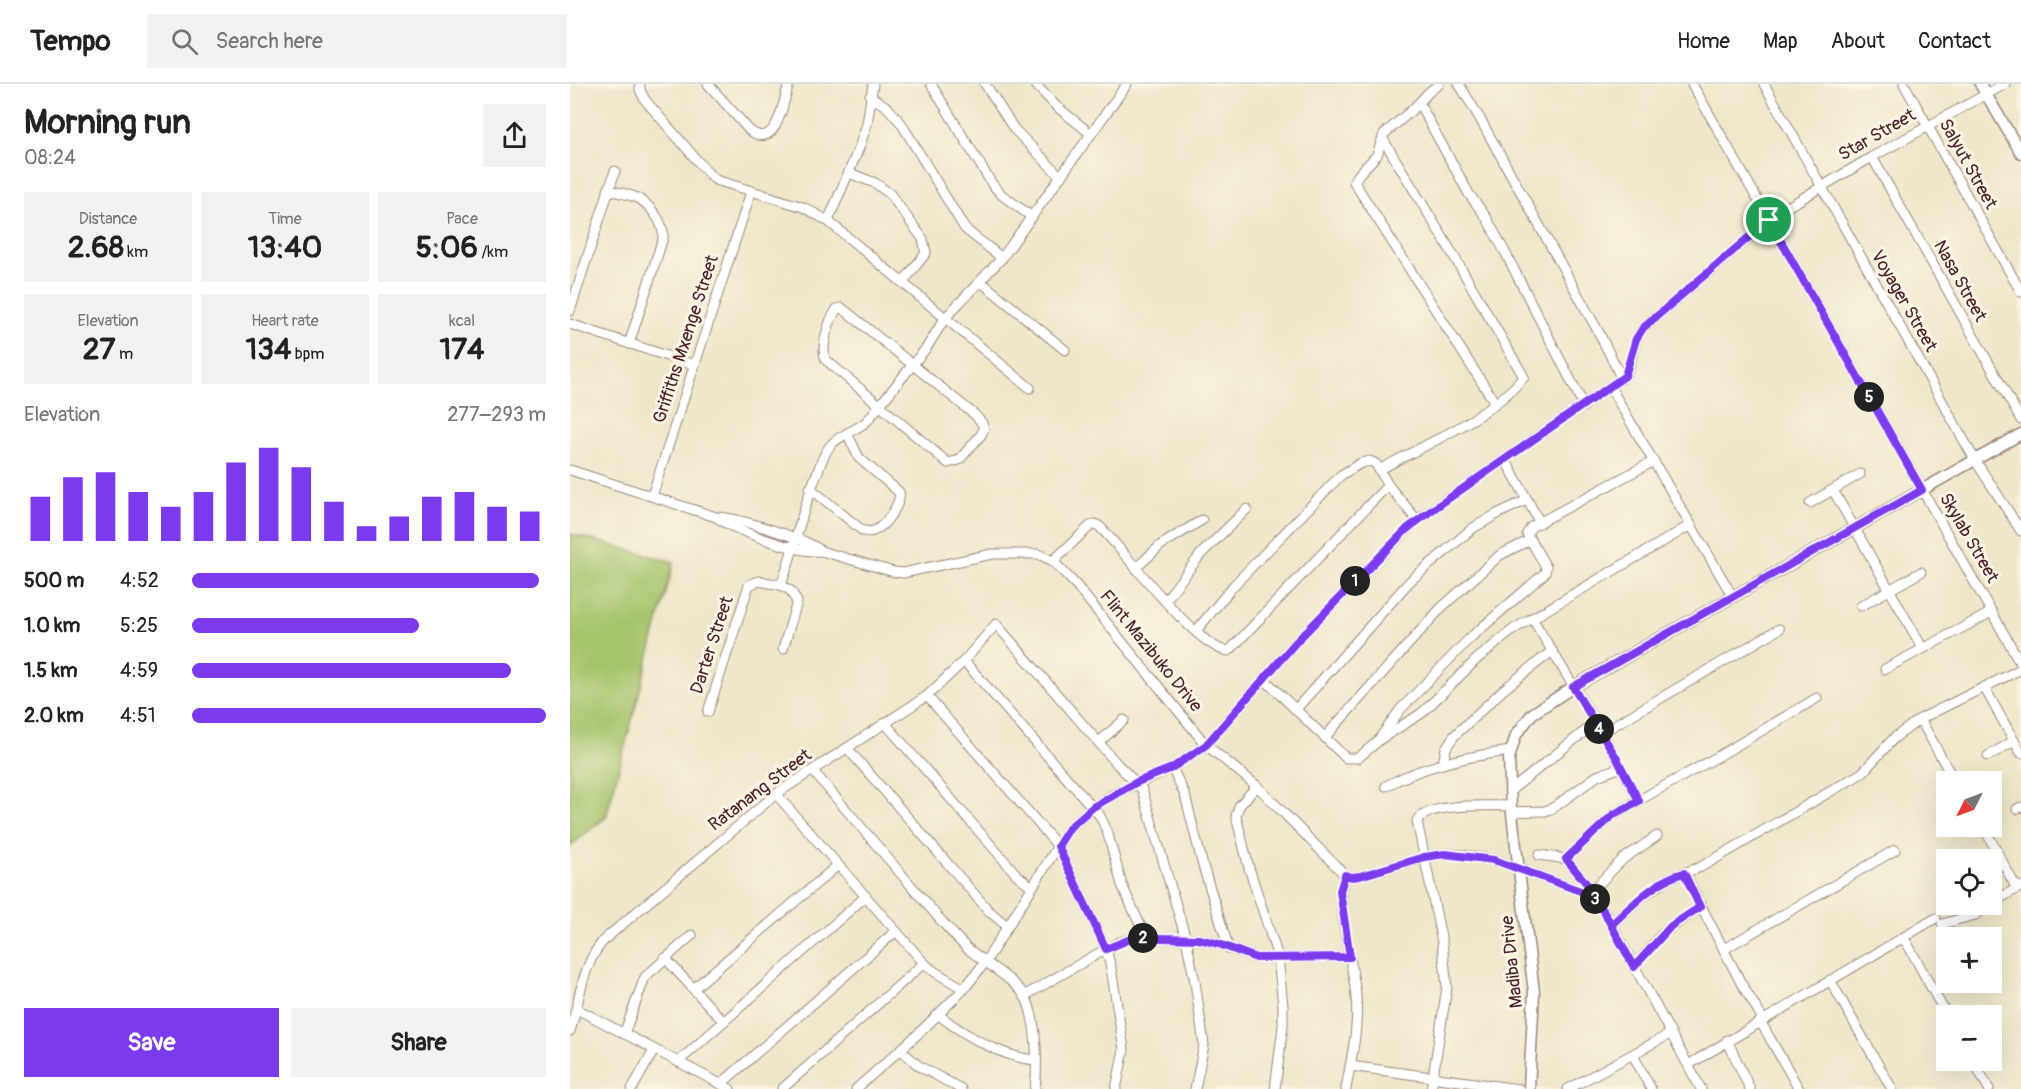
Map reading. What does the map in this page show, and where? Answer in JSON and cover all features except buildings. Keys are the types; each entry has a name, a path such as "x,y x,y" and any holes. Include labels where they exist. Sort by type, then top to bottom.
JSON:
{"street":[{"path":"640,84 645,100 708,174 723,183 803,207 828,221 1030,388"},
{"path":"708,84 754,135 763,136 770,133 778,122 789,84"},
{"path":"828,221 867,124 873,84"},
{"path":"931,84 997,191 1032,217"},
{"path":"985,84 1014,129 1061,177"},
{"path":"1035,84 1051,102 1091,134"},
{"path":"1439,84 1384,134 1377,155 1355,179 1355,185 1494,403"},
{"path":"857,1089 939,1015 986,962 1070,827 1093,807 1137,782 1172,768 1206,745 1351,584 1417,520 1622,379 1598,331 1459,84"},
{"name":"Skylab Street","path":"1692,84 2021,664"},
{"name":"Voyager Street","path":"1764,84 1975,460 2021,531"},
{"name":"Salyut Street","path":"1904,84 2021,292"},
{"name":"Star Street","path":"1622,379 1627,373 1634,345 1643,328 1769,220 1821,186 1927,126 1986,88 2005,84"},
{"path":"783,649 797,602 791,591 781,585 810,488 828,448 847,433 859,428 881,406 914,364 945,318 1002,258 1123,86"},
{"path":"1986,88 2021,144"},
{"path":"1986,88 2021,153"},
{"path":"870,96 887,106 901,123 965,229 1002,258"},
{"path":"1419,102 1505,252 1584,406"},
{"path":"1379,470 1465,423 1494,403 1522,379 1523,374 1383,139"},
{"name":"Nasa Street","path":"1872,157 2021,420"},
{"path":"570,311 615,171"},
{"path":"849,172 883,188 890,194 923,239 926,253 903,282"},
{"path":"608,190 641,201 660,222 664,230 630,344"},
{"name":"Griffiths Mxenge Street","path":"652,496 751,192"},
{"path":"980,281 1065,350"},
{"path":"837,309 847,310 914,364 982,423 984,429 959,460 948,463 830,366 823,350 831,321 837,309"},
{"path":"570,324 694,365"},
{"path":"1610,387 1733,597"},
{"path":"810,488 863,531 873,531 878,528 896,508 900,501 899,492 859,458 847,433"},
{"path":"1386,786 1416,771 1485,754 1510,751 1520,729 1532,714 1573,687 2021,434"},
{"path":"1505,459 1540,523"},
{"path":"1196,631 1234,585 1341,475 1355,465 1367,461 1374,462 1388,485 1417,520"},
{"path":"1377,742 1401,710 1455,652 1545,573 1546,567 1527,534 1529,530 1654,461"},
{"path":"570,470 716,517 739,529 794,544 813,552 821,551 903,573 992,554 1034,554 1053,561 1084,530 1095,524 1121,549 1165,601 1196,631 1226,651 1232,649 1388,485"},
{"path":"1810,503 1860,474"},
{"path":"1833,490 1923,649"},
{"path":"1296,709 1410,581 1473,528 1527,500"},
{"path":"1165,601 1201,554 1247,509"},
{"path":"1136,568 1161,545 1202,520"},
{"path":"1264,679 1346,758 1350,760 1358,758 1377,742 1422,713 1484,652 1532,618 1691,525"},
{"path":"1325,737 1441,608 1500,555 1530,540"},
{"name":"Flint Mazibuko Drive","path":"1053,561 1076,585 1206,745 1257,786 1345,875"},
{"path":"1861,606 1921,572"},
{"name":"Darter Street","path":"708,712 749,585 759,581 781,585"},
{"path":"1885,669 1992,612"},
{"path":"1532,618 1639,801"},
{"name":"Ratanang Street","path":"570,1031 586,970 600,944 776,794 927,696 964,661 996,624 1099,742"},
{"path":"1601,733 1779,629"},
{"path":"1443,764 1446,748 1454,736 1503,690 1552,651"},
{"path":"964,661 1093,807 1107,831 1122,885 1146,938"},
{"path":"1611,925 1669,878 1701,867 1862,774 1894,738 1920,719 2021,669"},
{"path":"1984,687 2021,753"},
{"path":"927,696 1058,846 1106,949 1111,968 1124,1050 1116,1089"},
{"path":"1566,859 1614,814 1817,698"},
{"path":"1920,719 1949,771"},
{"path":"1124,720 1099,742 1126,774 1137,782 1145,796 1186,939 1200,1012 1203,1045 1195,1089"},
{"path":"885,723 1016,874 1032,887"},
{"path":"1510,791 1595,723"},
{"path":"1988,756 2014,741"},
{"path":"847,748 989,911 1007,926"},
{"name":"Madiba Drive","path":"1510,751 1508,768 1510,791 1534,992 1529,1089"},
{"path":"1431,1089 1447,987 1442,942 1417,826 1419,818 1424,814 1464,806 1545,811 1553,808 1597,776 1621,767"},
{"path":"1172,768 1185,795 1203,866 1229,949"},
{"path":"813,771 944,924 967,948 1024,996 1033,1025 1036,1060 1035,1089"},
{"path":"1257,786 1239,806 1236,816 1249,868 1278,957 1283,1016 1275,1089"},
{"path":"776,794 924,963 964,989"},
{"path":"1590,892 1623,859 1658,836"},
{"path":"1989,837 2019,887 2002,897"},
{"path":"1724,949 1895,850"},
{"path":"1346,1089 1357,1013 1340,891 1345,875 1360,876 1424,857 1445,854 1464,855 1494,860 1590,892"},
{"path":"1539,855 1566,859 1600,905 1701,1089"},
{"path":"693,990 838,865"},
{"path":"1684,873 1700,907 1799,1089"},
{"path":"678,1062 866,896"},
{"path":"1634,967 1671,926 1700,907"},
{"path":"1688,1065 1902,939 1939,921 1975,915"},
{"path":"577,1009 726,1087 896,931"},
{"path":"624,1034 645,977 692,935"},
{"path":"1024,996 1120,942 1146,938 1199,939 1256,958 1350,957"},
{"path":"1902,939 1907,943 1941,1005"},
{"path":"665,958 723,1021"},
{"path":"782,1089 924,963"},
{"path":"1830,980 1892,1089"},
{"path":"939,1015 959,1030 1017,1058 1036,1060"},
{"path":"1568,1089 1670,1034"},
{"path":"1727,1040 1750,1089"},
{"path":"632,1089 654,1050"},
{"path":"901,1050 919,1066 961,1089"},
{"path":"1632,1055 1651,1089"},
{"path":"1350,1066 1519,1089"},
{"path":"1979,1071 1989,1089"}],"green space":[{"path":"570,534 674,562 606,817 570,846"}],"route":[{"path":"1769,220 1640,331 1625,376 1407,529 1296,642 1206,745 1165,772 1137,782 1114,794 1077,819 1058,846 1106,949 1133,938 1199,939 1256,958 1350,957 1340,891 1345,875 1360,876 1424,857 1445,854 1494,860 1589,894 1603,910 1634,967 1671,926 1700,907 1684,873 1669,878 1641,898 1611,925 1606,914 1600,905 1589,894 1592,890 1566,859 1614,814 1639,801 1608,743 1573,687 1922,490 1769,220"}]}
